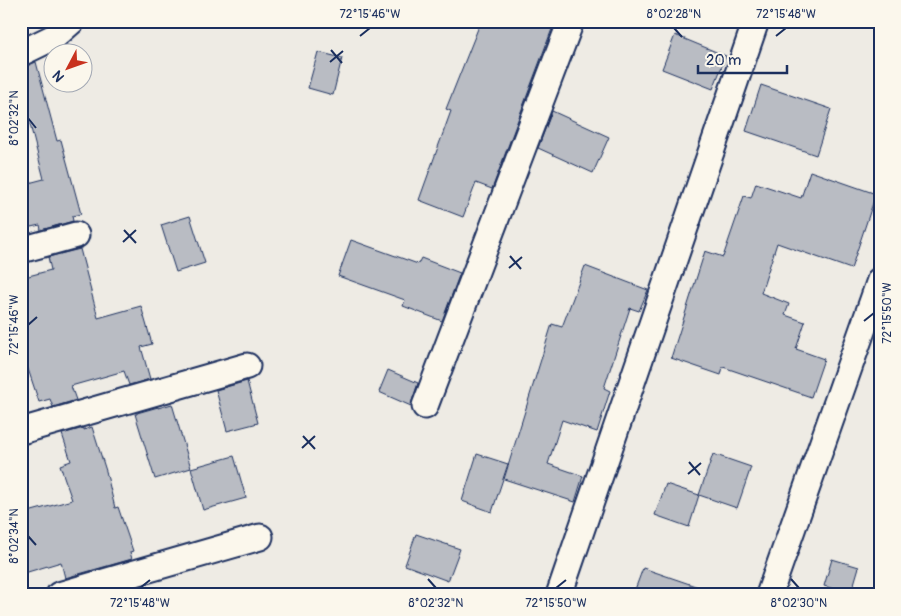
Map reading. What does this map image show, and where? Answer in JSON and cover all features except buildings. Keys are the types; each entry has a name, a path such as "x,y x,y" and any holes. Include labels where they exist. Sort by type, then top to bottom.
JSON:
{"street":[{"path":"21,53 54,36 72,21"},
{"path":"425,406 571,21"},
{"path":"559,595 756,21"},
{"path":"21,250 76,235"},
{"path":"769,595 880,280"},
{"path":"21,431 247,366"},
{"path":"59,595 260,537"}]}
